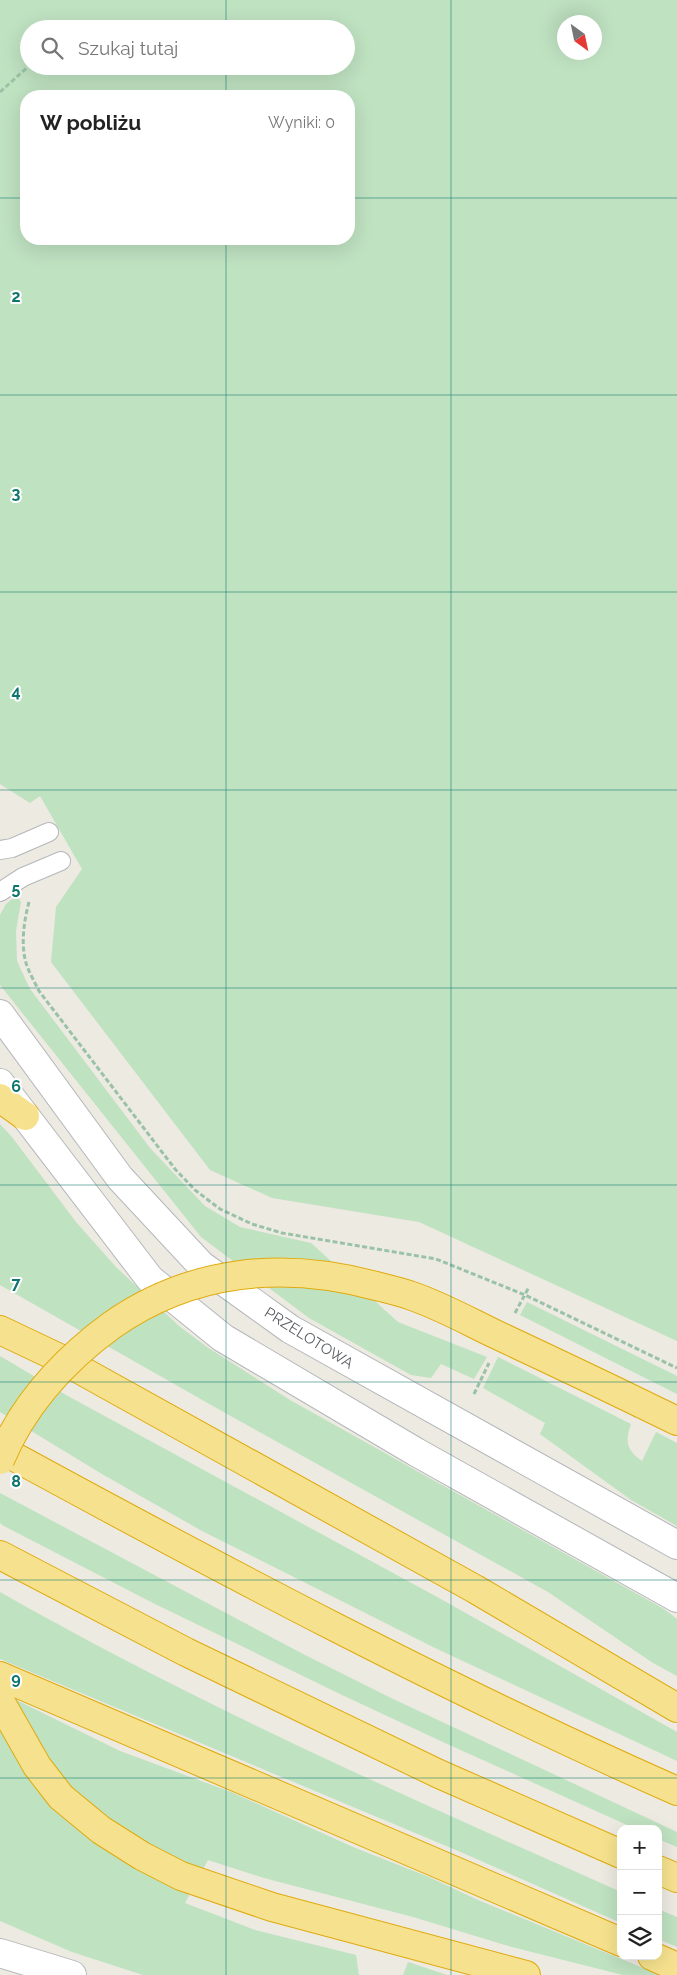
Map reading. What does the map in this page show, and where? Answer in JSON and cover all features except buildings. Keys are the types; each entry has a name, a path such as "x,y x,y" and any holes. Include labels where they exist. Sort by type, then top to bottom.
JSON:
{"highway":[{"path":"0,1098 25,1116"},
{"path":"0,1460 9,1439 43,1388 72,1358 102,1333 130,1313 171,1293 201,1282 246,1273 282,1272 351,1279 412,1296 677,1422"},
{"path":"0,1315 59,1358"},
{"path":"0,1330 59,1358 475,1589 677,1708"},
{"path":"0,1449 195,1556 576,1746 677,1791"},
{"path":"0,1555 221,1669 439,1774 617,1852"},
{"path":"0,1676 617,1940"},
{"path":"0,1701 37,1766 62,1797 101,1830 142,1856 181,1876 272,1907 526,1975"},
{"path":"662,1872 677,1878"},
{"path":"661,1960 677,1967"}],"street":[{"name":"PRZELOTOWA","path":"0,1014 120,1178 201,1264 290,1329 677,1545"},
{"path":"0,1084 150,1279 223,1338 416,1452 677,1598"},
{"path":"0,1953 72,1975"}],"lane":[{"path":"0,850 12,848 49,832"},
{"path":"0,892 23,877 61,862"}],"path":[{"path":"0,92 20,74"},
{"path":"23,877 30,897 24,920 26,964 39,991 175,1169 195,1190 220,1209 252,1224 282,1234 436,1259 525,1295 677,1368"}],"green space":[{"path":"0,0 677,0 677,1341 419,1222 272,1198 210,1170 51,962 56,907 82,869 40,796 30,803 0,784"},
{"path":"17,895 21,902 16,931 17,961 30,989 150,1148 205,1206 240,1227 311,1243 398,1322 487,1357 474,1379 441,1364 431,1378 411,1375 309,1318 201,1237 0,985 0,915 6,904"},
{"path":"0,1124 12,1137 76,1222 116,1267 179,1326 207,1347 290,1400 664,1609 677,1619 677,1676 653,1663 548,1592 227,1414 0,1285"},
{"path":"527,1302 677,1376 677,1394 520,1315"},
{"path":"0,1356 66,1395 439,1598 677,1732 677,1761 435,1648 202,1531 102,1474 0,1412"},
{"path":"498,1357 631,1424 628,1445 633,1453 642,1461 656,1432 677,1443 677,1526 631,1500 540,1434 545,1423 483,1388"},
{"path":"0,1493 305,1655 391,1698 677,1832 677,1847 662,1841 662,1825 627,1825 445,1743 151,1602 0,1523"},
{"path":"0,1592 152,1674 307,1750 617,1890 617,1921 463,1853 0,1659"},
{"path":"0,1692 120,1751 231,1792 353,1847 429,1877 478,1900 617,1957 617,1960 624,1960 660,1975 623,1975 512,1947 413,1917 264,1878 208,1860 185,1903 255,1930 356,1955 359,1975 143,1975 72,1952 0,1921"},
{"path":"662,1911 677,1917 677,1947 662,1941"},
{"path":"408,1962 447,1975 403,1975"}]}
